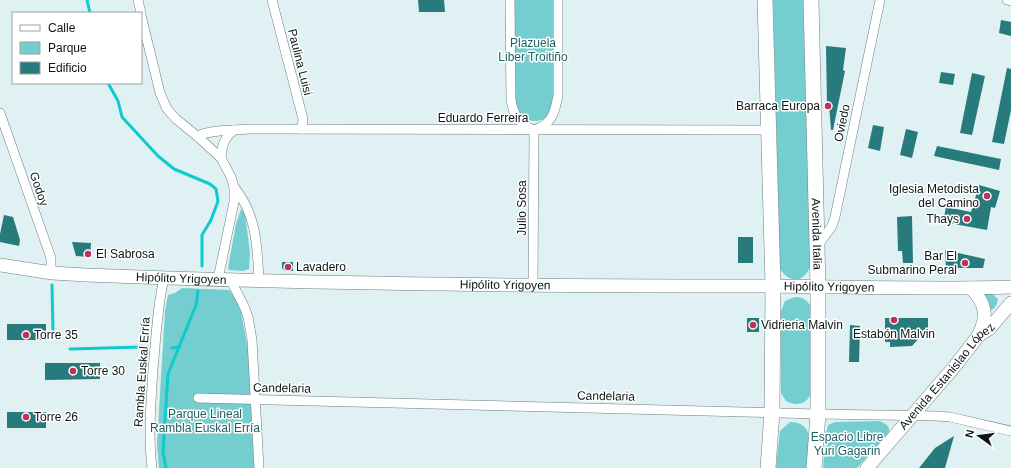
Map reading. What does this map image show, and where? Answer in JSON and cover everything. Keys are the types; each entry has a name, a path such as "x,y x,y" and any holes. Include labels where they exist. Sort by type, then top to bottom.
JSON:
{"main road":[{"path":"766,0 773,286 772,412 768,468"},
{"name":"Avenida Italia","path":"811,0 818,287 818,414 814,468"}],"street":[{"path":"138,0 141,12"},
{"name":"Paulina Luisi","path":"272,0 302,119 302,129"},
{"path":"510,0 512,108 515,116 522,124 534,130 549,122 553,115 558,95 558,0"},
{"name":"Oviedo","path":"817,246 832,226 835,217 880,0"},
{"path":"1007,0 1011,1"},
{"path":"142,18 156,79 167,109 176,119 221,158 231,177 234,187 234,202 224,279 244,306 248,317 252,340 259,468"},
{"name":"Godoy","path":"0,113 51,258 51,272"},
{"name":"Eduardo Ferreira","path":"197,136 204,133 249,129 769,130"},
{"path":"221,158 222,146 225,138 234,130"},
{"name":"Julio Sosa","path":"534,130 534,286"},
{"path":"234,187 248,208 252,222 257,246 259,280"},
{"name":"Hipólito Yrigoyen","path":"0,265 51,272 164,278 412,285 1011,287"},
{"name":"Rambla Euskal Erría","path":"152,468 150,434 151,400 158,311 164,278"},
{"path":"971,288 980,299 985,312 985,319 979,335"},
{"name":"Avenida Estanislao López","path":"867,468 979,335 989,329 1011,303"},
{"name":"Candelaria","path":"198,398 950,417 1011,431"}],"green space":[{"name":"Plazuela Liber Troitiño","path":"513,0 553,0 553,99 549,116 535,121 522,117 515,110"},
{"path":"773,0 803,0 811,262 806,274 798,279 789,278 780,269"},
{"path":"241,209 245,214 250,253 249,269 243,271 229,270 228,268 236,224"},
{"name":"Parque Lineal Rambla Euskal Erría","path":"182,288 229,290 236,300 241,312 249,355 254,468 159,468 157,444 165,311 168,295 175,293"},
{"path":"982,293 991,293 998,299 996,306 990,311"},
{"path":"795,297 806,300 812,310 812,391 808,399 798,404 786,401 781,393 781,311 785,301"},
{"name":"Espacio Libre Yuri Gagarin","path":"880,421 887,425 889,432 857,468 823,468 828,425 835,422"},
{"path":"790,422 799,423 808,432 809,446 807,468 776,468 780,431"}],"building":[{"path":"418,0 444,0 445,12 419,12"},
{"path":"1001,20 1011,22 1011,36 999,33"},
{"path":"826,46 846,48 843,70 845,71 833,130 831,130 829,104 827,104"},
{"path":"1007,68 1011,69 1011,110 1004,144 992,142"},
{"path":"941,72 955,74 953,85 939,83"},
{"path":"972,73 985,76 972,135 960,133"},
{"path":"873,125 884,127 880,151 868,148"},
{"path":"906,129 918,132 912,158 900,155"},
{"path":"937,146 1001,159 999,170 934,156"},
{"path":"979,185 1000,191 995,208 991,207 987,230 943,222 946,207 971,212"},
{"path":"4,215 13,217 20,240 19,246 0,242"},
{"path":"912,216 913,263 903,263 902,251 898,251 897,217"},
{"path":"738,237 753,237 753,263 738,263"},
{"path":"72,242 91,243 90,257 76,256"},
{"name":"Bar El Submarino Peral","path":"945,250 985,259 983,268 946,268"},
{"path":"282,262 293,262 293,271 285,271 282,268"},
{"name":"Vidrieria Malvin","path":"747,318 759,318 759,332 747,332"},
{"path":"885,318 928,318 928,328 912,346 890,347 890,342 885,342"},
{"name":"Torre 35","path":"7,324 46,324 46,340 7,340"},
{"path":"850,325 860,326 859,362 849,362"},
{"name":"Torre 30","path":"45,363 100,363 100,379 45,380"},
{"name":"Torre 26","path":"7,412 46,412 46,428 7,428"},
{"path":"954,436 945,468 919,468 935,448"}],"waterway":[{"path":"87,0 90,12"},
{"path":"109,84 118,101 122,117 158,156 174,169 210,184 216,189 218,201 211,220 202,235 202,266"},
{"path":"52,285 53,332"},
{"path":"166,468 163,452 168,374 196,305 198,291"},
{"path":"70,349 142,347"},
{"path":"172,348 179,347"}],"place":[{"name":"Barraca Europa","path":"828,106"},
{"name":"Iglesia Metodista del Camino","path":"987,196"},
{"name":"Thays","path":"967,219"},
{"name":"El Sabrosa","path":"88,254"},
{"name":"Bar El Submarino Peral","path":"965,263"},
{"name":"Lavadero","path":"288,267"},
{"name":"Estabón Malvin","path":"894,320"},
{"name":"Vidrieria Malvin","path":"753,325"},
{"name":"Torre 35","path":"26,335"},
{"name":"Torre 30","path":"73,371"},
{"name":"Torre 26","path":"26,417"}]}
